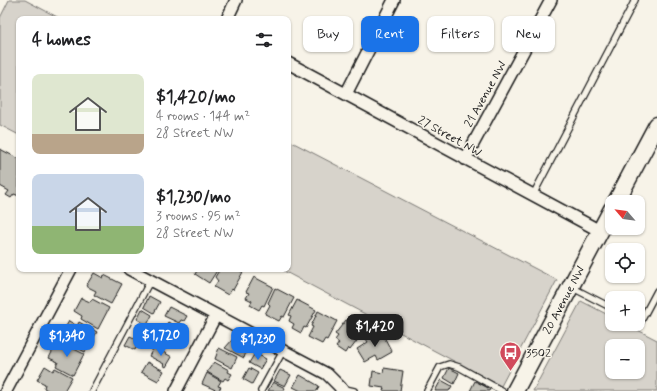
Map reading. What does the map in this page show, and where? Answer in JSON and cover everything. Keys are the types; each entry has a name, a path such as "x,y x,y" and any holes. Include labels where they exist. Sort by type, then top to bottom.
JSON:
{"street":[{"path":"228,16 236,0"},
{"path":"346,94 394,0"},
{"name":"21 Avenue NW","path":"465,159 551,0"},
{"name":"27 Street NW","path":"291,65 600,230"},
{"path":"620,195 657,125"},
{"name":"20 Avenue NW","path":"515,391 605,221"},
{"path":"6,391 69,272"},
{"path":"135,272 327,374 341,389"},
{"path":"176,391 216,315"}],"lane":[{"path":"533,195 636,0"},
{"path":"92,391 150,280"},
{"path":"570,286 605,304"},
{"path":"645,314 657,291"},
{"path":"261,391 283,351"},
{"path":"427,391 440,366 449,364 459,367 502,391"},
{"path":"341,389 354,391"}],"shaded area":[{"path":"9,0 25,0 55,16 16,16 16,133 0,125 0,18"},
{"path":"291,142 557,280 501,386 286,272 291,272"},
{"path":"581,301 605,313 605,331 640,331 657,340 657,391 533,391"}],"building":[{"path":"0,149 16,157 16,195 14,194 11,198 6,195 9,191 0,186"},
{"path":"196,272 216,272 209,283 195,274"},
{"path":"218,272 243,272 233,290 232,289 228,295 214,287 218,281 215,277"},
{"path":"94,273 103,278 104,275 122,284 111,304 94,295 96,291 86,286"},
{"path":"254,277 273,287 264,306 262,305 259,310 250,305 252,301 246,298 249,293 246,292"},
{"path":"275,288 294,298 284,317 282,316 279,321 265,314 270,305 268,303"},
{"path":"149,296 160,302 154,313 144,307"},
{"path":"81,298 90,302 92,299 109,308 98,329 81,319 82,316 74,311"},
{"path":"297,300 316,310 306,328 304,327 301,333 292,328 294,324 289,321 291,316 289,315"},
{"path":"169,307 187,316 184,321 181,320 179,323 164,316"},
{"path":"142,309 152,315 147,325 137,319"},
{"path":"318,311 337,321 327,340 325,339 322,344 308,337"},
{"path":"346,320 363,333 350,350 348,348 345,353 336,347 339,343 335,340 338,336 335,334"},
{"path":"69,321 77,326 79,322 97,332 85,352 68,343 70,339 61,335"},
{"path":"168,322 184,331 178,341 162,332"},
{"path":"381,331 392,352 378,360 376,356 365,362 357,349 368,342 366,339"},
{"path":"130,336 140,341 135,350 125,345"},
{"path":"233,339 248,346 244,358 225,348"},
{"path":"56,344 65,348 66,345 84,354 73,375 56,366 58,362 49,358"},
{"path":"154,347 172,357 166,367 163,365 164,364 149,356"},
{"path":"219,348 237,357 232,368 215,359"},
{"path":"255,353 266,359 260,369 249,363"},
{"path":"147,362 164,371 158,381 141,372"},
{"path":"214,362 229,370 228,372 232,374 228,380 225,378 223,381 207,372"},
{"path":"45,366 53,371 55,368 72,377 64,391 49,391 44,388 45,384 37,380"},
{"path":"249,368 258,373 252,384 243,379"},
{"path":"384,368 403,371 400,391 383,391 384,388 371,386 373,371 383,373"},
{"path":"449,368 459,373 454,384 444,378"},
{"path":"280,370 291,375 285,386 274,381"},
{"path":"207,373 221,381 218,386 221,387 218,391 202,384"},
{"path":"300,375 319,386 317,391 301,391 293,387"},
{"path":"441,380 452,386 449,391 435,391"},
{"path":"475,381 490,389 489,391 470,391"},
{"path":"273,382 285,388 283,391 268,391"}],"place":[{"name":"3502","path":"511,372"}]}
